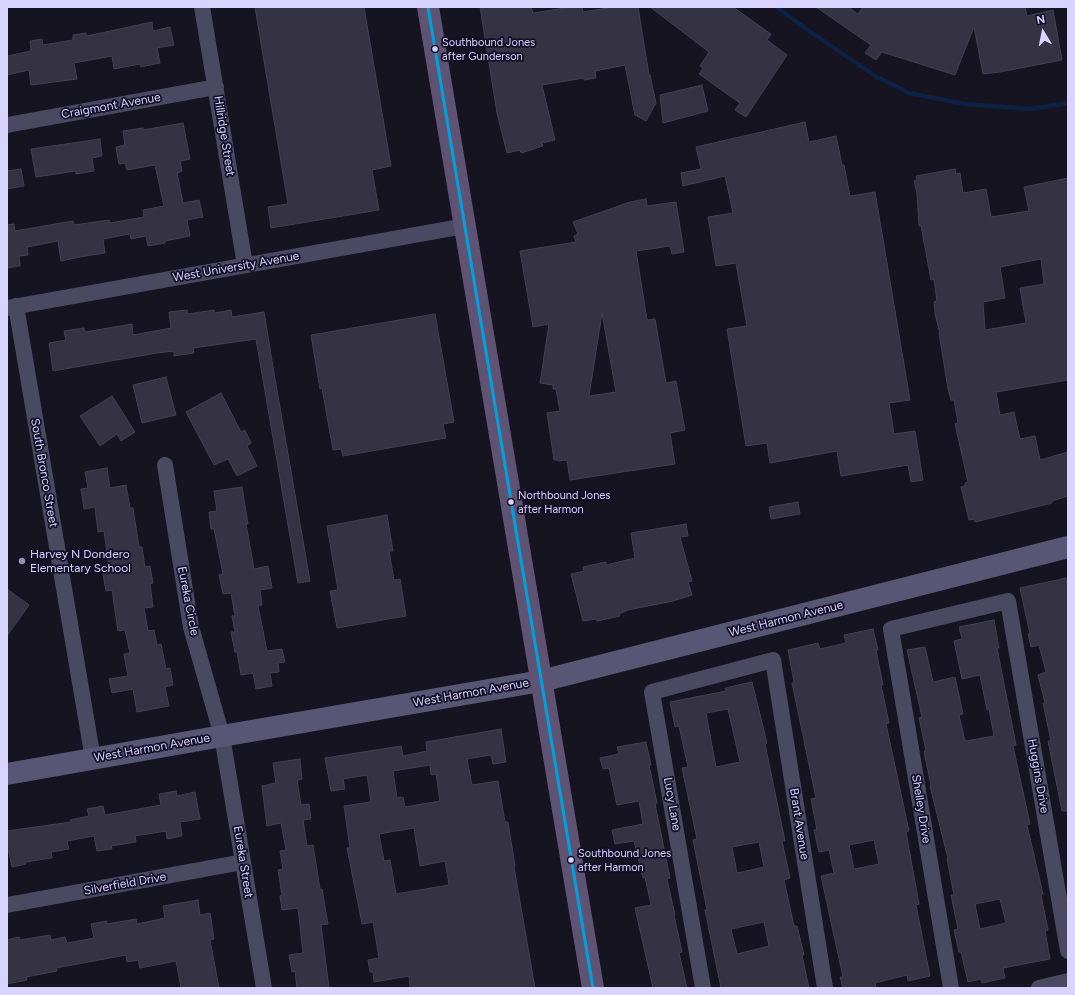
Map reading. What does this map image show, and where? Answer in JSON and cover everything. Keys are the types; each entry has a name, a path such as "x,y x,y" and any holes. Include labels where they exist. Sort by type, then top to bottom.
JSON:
{"main road":[{"path":"428,7 593,988"},
{"name":"West Harmon Avenue","path":"7,774 541,681 1068,547"}],"street":[{"name":"Hillridge Street","path":"202,7 245,265"},
{"name":"Craigmont Avenue","path":"7,125 216,87"},
{"name":"West University Avenue","path":"12,307 465,226"},
{"name":"South Bronco Street","path":"12,307 93,759"},
{"name":"Eureka Circle","path":"165,465 191,627 222,736"},
{"name":"Shelley Drive","path":"951,988 891,629 1008,601"},
{"name":"Huggins Drive","path":"1008,601 1068,951"},
{"name":"Lucy Lane","path":"703,988 652,692 773,660"},
{"name":"Brant Avenue","path":"773,660 825,988"},
{"name":"Eureka Street","path":"222,736 264,988"},
{"name":"Silverfield Drive","path":"7,905 243,862"},
{"path":"1039,988 1068,981"}],"building":[{"path":"255,7 364,7 391,166 372,170 379,210 271,228 268,207 288,204"},
{"path":"480,7 531,7 533,13 572,7 582,7 583,12 614,7 638,7 649,75 656,103 646,121 635,115 625,65 595,71 596,78 584,80 584,78 542,85 555,140 542,143 543,146 521,153 520,150 507,153 497,113"},
{"path":"650,7 733,7 771,34 767,40 787,55 746,117 735,110 740,103 699,74 703,68 700,66 709,52"},
{"path":"816,7 848,7 858,14 863,7 1025,7 1027,16 1053,10 1062,60 983,74 974,27 955,75 882,52 876,60 865,53 871,45"},
{"path":"152,22 153,31 170,27 174,45 157,48 160,63 141,67 140,64 114,69 112,56 74,63 77,79 31,85 29,70 7,75 7,56 31,51 30,41 42,39 43,45 73,40 73,35 86,33 87,36"},
{"path":"702,85 708,111 663,123 660,95"},
{"path":"805,122 809,142 836,136 842,165 844,165 850,196 875,192 910,400 889,403 894,434 915,431 923,480 911,482 908,465 841,476 837,451 770,463 767,443 746,446 727,329 747,326 736,263 716,266 708,217 733,213 725,176 683,186 681,173 701,169 696,147"},
{"path":"183,123 190,159 180,161 182,171 177,173 183,203 199,200 203,217 187,220 190,236 148,246 146,236 131,239 130,234 103,239 105,253 61,261 58,241 27,247 28,255 19,256 20,266 7,268 7,225 14,224 15,231 73,221 74,225 109,220 110,223 144,217 143,210 164,206 155,165 127,170 125,163 119,164 116,147 125,145 123,131 143,128 143,130"},
{"path":"100,139 102,156 92,158 94,171 76,174 76,171 36,177 31,149"},
{"path":"21,169 24,186 7,189 7,171"},
{"path":"955,169 956,174 960,173 963,193 986,189 991,217 1029,211 1024,187 1068,178 1068,380 996,392 1000,415 1014,412 1020,439 1035,436 1040,460 1068,452 1068,496 1052,501 1052,503 975,522 974,519 969,520 961,487 965,486 965,483 968,482 955,424 958,423 954,400 951,400 948,389 940,333 935,314 934,302 937,301 934,279 931,280 921,226 919,226 917,193 914,181 917,180 916,176","holes":["1041,259 1044,284 1020,288 1026,323 985,330 983,302 1005,298 1000,267"]},
{"path":"646,199 647,206 676,202 684,252 672,254 670,246 636,251 647,320 655,319 666,383 676,381 685,430 670,433 675,464 570,480 567,460 554,460 547,413 560,411 556,389 553,389 553,385 540,383 549,324 533,327 520,251 576,242 574,236 578,234 573,222 630,202","holes":["602,313 616,392 589,396"]},
{"path":"187,310 188,314 214,310 215,313 231,310 232,317 264,312 310,581 298,583 256,339 193,348 194,353 174,356 174,351 157,353 53,371 49,343 66,340 64,331 84,328 85,332 132,324 133,335 171,328 169,312"},
{"path":"435,314 454,422 443,424 446,438 343,456 341,449 333,450 322,388 320,389 311,335"},
{"path":"166,377 176,415 142,423 133,385"},
{"path":"221,393 241,432 245,430 251,443 247,446 257,466 237,476 228,459 214,465 186,412"},
{"path":"112,396 135,432 121,441 117,434 100,446 80,416"},
{"path":"107,468 110,488 126,485 130,508 133,508 139,547 142,547 145,567 150,566 153,583 150,584 153,607 144,608 148,631 154,630 157,645 161,644 166,669 170,668 173,685 165,687 169,706 137,712 133,689 112,693 109,679 128,676 124,654 130,653 125,630 118,631 112,590 106,591 102,568 109,567 104,531 98,532 95,507 84,509 81,489 88,488 85,472"},
{"path":"242,487 248,524 246,524 254,569 268,566 272,588 260,590 262,605 258,606 267,651 282,649 285,662 278,663 279,672 270,673 272,686 256,689 253,673 241,675 237,652 235,652 231,632 235,632 232,616 235,616 231,593 223,594 219,575 223,574 214,529 211,529 209,512 217,511 214,491"},
{"path":"798,502 800,514 771,519 769,507"},
{"path":"387,515 393,551 389,551 394,580 400,579 406,616 337,628 330,591 338,590 327,526"},
{"path":"686,524 688,536 680,537 692,581 688,582 692,595 673,601 628,610 619,614 620,616 597,621 596,619 583,621 571,574 584,571 583,567 606,562 606,565 635,558 631,533"},
{"path":"1066,578 1068,590 1068,811 1062,811 1048,741 1051,741 1043,703 1045,703 1038,675 1046,672 1039,645 1031,647 1028,634 1030,634 1020,588"},
{"path":"7,589 29,605 7,636"},
{"path":"994,620 999,648 997,648 1016,745 1013,746 1030,824 1027,825 1043,894 1041,895 1048,930 1045,931 1050,959 1003,968 1005,978 982,983 981,979 968,982 954,930 958,929 951,895 954,895 948,859 930,786 924,751 926,751 919,718 922,717 907,650 925,647 933,682 955,677 963,714 959,715 965,741 994,736 980,675 962,679 954,641 962,639 959,627","holes":["1000,899 1006,923 980,929 975,904"]},
{"path":"873,629 878,650 876,650 883,685 881,685 889,723 886,724 909,831 906,832 919,904 916,905 930,976 908,981 907,975 875,983 876,988 843,988 840,977 843,977 821,876 834,873 829,850 819,852 814,830 817,830 811,799 816,798 792,683 794,682 788,650 818,643 820,649 846,643 844,635","holes":["874,840 879,864 854,869 849,845"]},
{"path":"752,682 767,743 765,744 785,841 782,841 790,878 784,880 794,926 797,926 804,955 802,955 809,988 721,988 705,910 707,910 693,840 697,839 682,768 688,767 679,726 675,727 670,702 726,691 725,688","holes":["728,709 740,762 716,767 706,713","759,842 764,867 737,873 732,847","764,922 769,946 737,954 731,929"]},
{"path":"501,729 506,762 493,764 491,755 467,759 472,785 498,781 505,822 508,822 514,867 535,988 410,988 409,976 374,982 373,972 370,972 368,960 379,958 373,922 362,924 347,848 350,848 344,806 371,802 367,775 343,779 345,789 331,791 325,758 401,746 403,756 427,751 426,742","holes":["430,765 431,775 436,774 440,801 405,807 403,797 397,798 393,771","414,828 420,866 445,861 449,885 396,894 390,860 384,861 379,834"]},
{"path":"646,742 657,803 655,804 670,878 667,879 682,952 679,953 687,988 653,988 635,908 651,905 645,877 643,878 634,841 615,844 612,830 643,824 639,801 617,805 609,768 603,769 600,758 619,754 617,747"},
{"path":"300,759 302,779 297,780 301,805 309,804 311,819 303,820 307,846 313,845 320,889 322,889 328,924 321,925 329,988 297,988 295,971 292,972 289,955 303,953 298,908 282,910 280,896 282,895 278,870 283,869 280,851 286,850 281,823 267,826 262,786 276,783 273,763"},
{"path":"176,791 177,796 195,792 200,819 180,822 182,836 167,839 166,831 135,836 136,842 111,846 112,849 97,851 94,836 67,841 69,849 51,852 52,858 25,862 26,864 12,867 9,852 7,852 7,831 71,822 70,820 89,816 87,809 103,806 105,815 161,805 159,794"},
{"path":"198,900 200,915 210,913 214,939 210,940 219,988 181,988 176,961 140,968 138,960 127,962 126,955 56,968 57,971 26,977 27,980 7,984 7,940 19,937 20,940 50,935 51,940 65,937 67,943 94,938 91,924 107,921 107,924 136,919 137,924 165,918 163,906"}],"waterway":[{"path":"777,7 806,29 877,77 909,93 965,104 1030,109 1068,103"}],"transit line":[{"path":"428,7 593,988"}],"place":[{"name":"Southbound Jones after Gunderson","path":"435,49"},
{"name":"Northbound Jones after Harmon","path":"511,502"},
{"name":"Harvey N Dondero Elementary School","path":"22,561"},
{"name":"Southbound Jones after Harmon","path":"571,860"}]}
